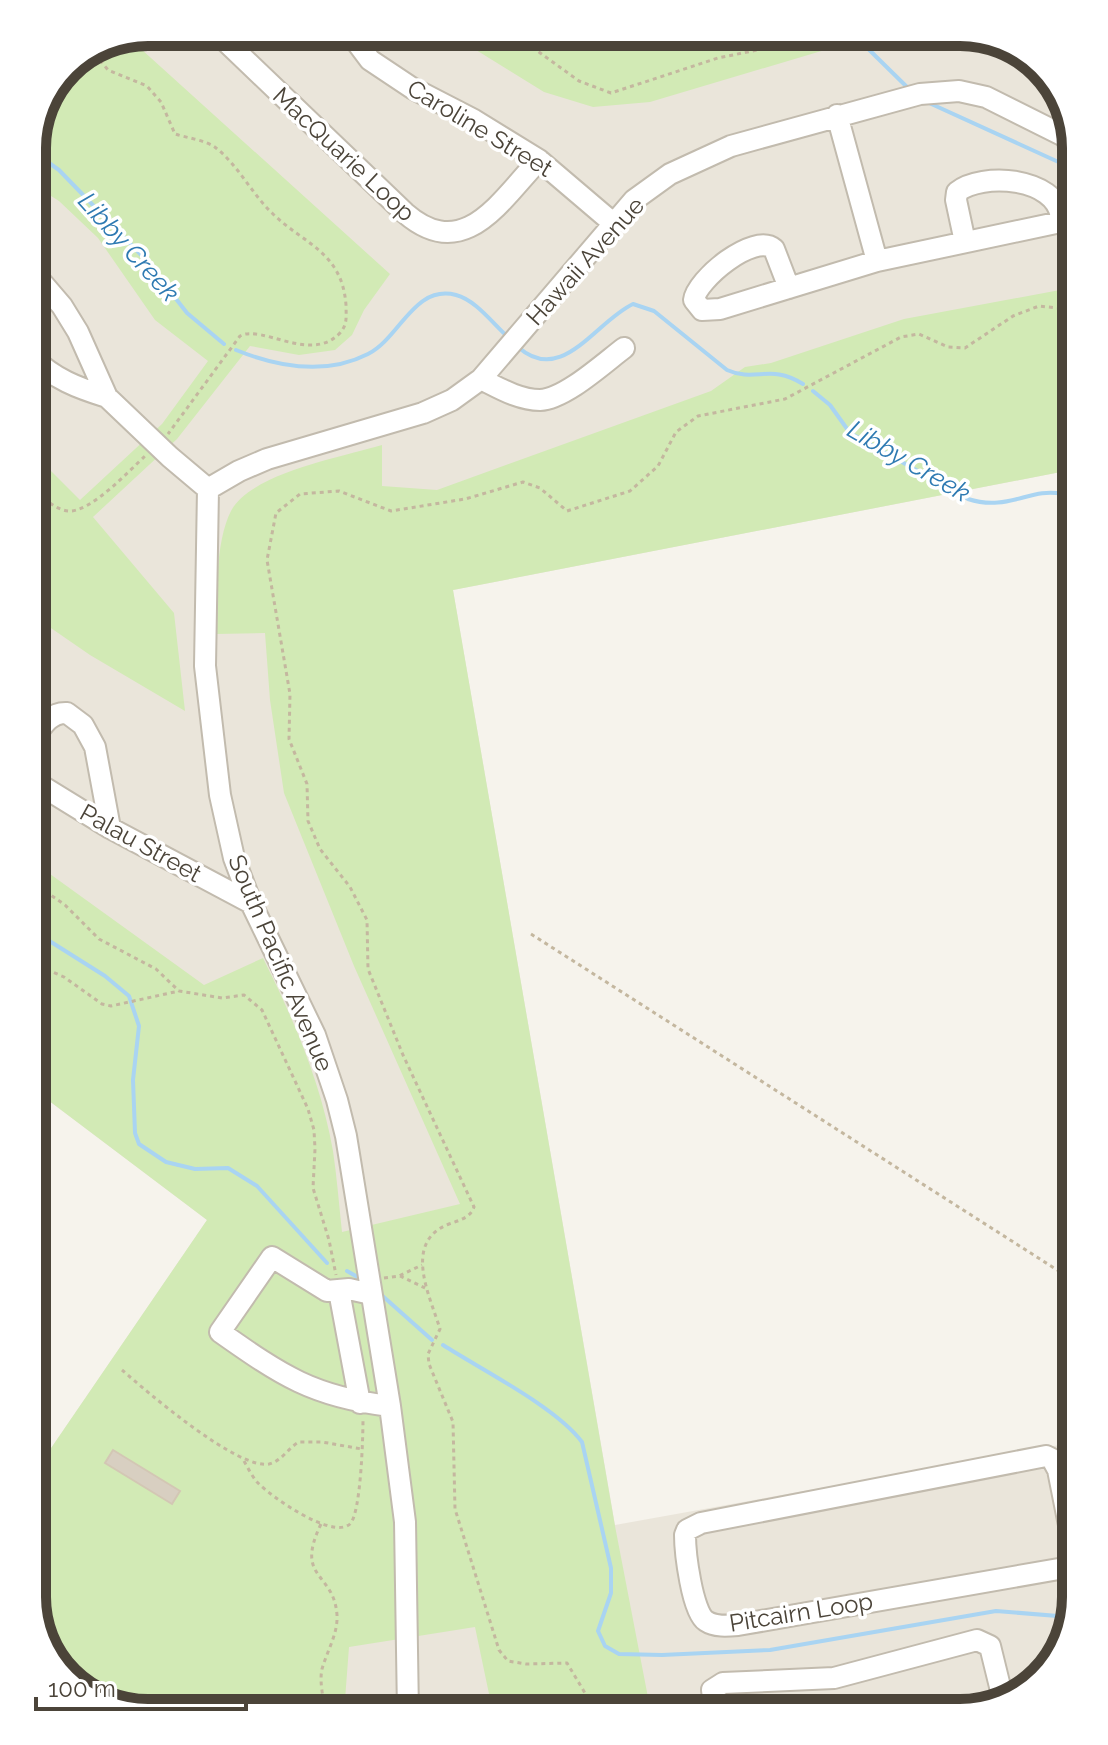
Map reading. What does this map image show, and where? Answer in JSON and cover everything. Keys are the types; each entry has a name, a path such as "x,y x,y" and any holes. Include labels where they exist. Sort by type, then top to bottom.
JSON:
{"street":[{"name":"MacQuarie Loop","path":"234,46 405,213 431,231 454,234 474,226 539,160"},
{"name":"Caroline Street","path":"360,46 370,60 402,81 539,160 613,223"},
{"name":"Hawaii Avenue","path":"208,489 267,459 423,413 452,400 481,379 634,200 696,160 731,146 837,115 920,94 959,91 986,97 1061,135"},
{"path":"837,115 877,261"},
{"path":"789,288 774,249 759,244 746,248 702,282 694,300 697,306 709,312 789,288 877,261 1056,223 1061,217 1060,210 1048,195 1019,181 968,186 957,192 956,200 965,242"},
{"path":"46,285 78,332 107,397 208,489"},
{"path":"481,379 524,398 549,399 568,389 624,348"},
{"path":"46,369 75,387 107,397"},
{"name":"South Pacific Avenue","path":"208,489 205,666 220,795 234,858 251,903 315,1035 330,1075 346,1136 390,1406 407,1546 408,1699"},
{"path":"46,722 56,713 67,713 83,725 96,749 110,828"},
{"name":"Palau Street","path":"46,789 110,828 251,903"},
{"path":"370,1288 322,1289 272,1257 220,1332 297,1383 362,1411 390,1406"},
{"path":"339,1291 362,1411"},
{"name":"Pitcairn Loop","path":"1062,1490 1052,1459 1038,1457 693,1525 687,1530 685,1542 696,1606 701,1617 716,1625 738,1625 1062,1568"},
{"path":"712,1699 716,1685 834,1678 977,1640 986,1642 993,1652 1001,1691"}],"path":[{"path":"531,46 579,81 611,93 718,58 776,46"},
{"path":"46,500 67,511 80,509 112,487 181,419 240,336 250,333 292,343 325,342 339,334 347,322 339,278 319,248 273,215 215,147 175,134 161,102 147,86 108,70 99,59"},
{"path":"589,1699 567,1663 508,1661 499,1650 455,1509 453,1422 428,1358 440,1329 425,1288 422,1265 426,1244 433,1234 441,1227 467,1217 473,1213 474,1207 403,1055 368,969 367,920 350,887 320,849 308,821 307,784 289,739 290,694 267,560 276,513 300,494 339,491 391,511 465,499 523,482 540,488 567,511 630,491 658,466 676,432 698,416 785,399 901,337 919,334 948,347 965,348 1013,316 1039,306 1062,308"},
{"path":"46,892 65,905 99,939 156,969 179,991"},
{"path":"531,934 1062,1273"},
{"path":"46,969 64,977 102,1004 122,1005 179,991 222,998 244,995 262,1010 299,1087 314,1130 313,1188 329,1240 339,1291"},
{"path":"422,1265 399,1276 425,1288"},
{"path":"122,1370 163,1406 244,1461 259,1484 284,1503 321,1524 340,1528 351,1524 358,1499 362,1411"},
{"path":"244,1461 267,1465 276,1462 299,1442 322,1442 362,1449"},
{"path":"321,1524 310,1559 337,1612 337,1625 321,1678 323,1699"}],"shaded area":[{"path":"148,46 967,46 993,51 1017,63 1045,91 1059,121 1061,134 1062,472 453,590 615,1525 1062,1445 1061,1611 1057,1630 1045,1654 1027,1674 1005,1689 960,1699 141,1699 103,1689 71,1664 56,1642 49,1624 46,1597 46,1456 207,1220 46,1099 46,141 49,121 63,91 91,63 128,48"}],"green space":[{"path":"470,46 838,46 650,102 593,107 544,92"},
{"path":"139,47 390,274 364,310 352,335 335,350 299,355 250,346 177,439 93,517 174,613 185,711 90,655 46,625 46,466 80,500 162,424 208,361 155,320 98,238 46,193 46,141 49,121 63,91 91,63 109,54"},
{"path":"1062,290 1062,472 453,590 615,1526 648,1699 490,1699 475,1627 349,1647 345,1699 141,1699 115,1694 91,1682 63,1654 49,1624 46,1597 46,1456 207,1220 46,1099 46,871 204,985 263,958 296,1028 314,1076 333,1151 342,1232 460,1204 354,966 284,793 270,700 265,633 215,634 219,554 231,511 257,486 277,477 382,445 382,486 437,490 711,391 745,367 771,363 904,319"}],"building":[{"path":"113,1450 180,1491 172,1504 105,1463"}],"waterway":[{"path":"865,46 907,87"},
{"path":"927,102 1062,164"},
{"name":"Libby Creek","path":"46,161 59,170 145,259 187,313 224,344"},
{"name":"Libby Creek","path":"236,350 268,361 302,367 352,361 379,346 418,305 429,297 441,294 456,295 471,302 509,338"},
{"name":"Libby Creek","path":"518,347 534,357 549,359 564,355 633,304 654,311 727,370 746,375 781,375 803,384"},
{"name":"Libby Creek","path":"813,391 830,405 850,433 968,499 995,503 1040,494 1062,494"},
{"path":"46,939 105,976 129,996 139,1026 133,1080 135,1133 139,1144 166,1162 195,1169 228,1168 257,1186 327,1263"},
{"path":"347,1271 361,1279"},
{"path":"377,1291 432,1340"},
{"path":"443,1345 537,1403 582,1442 611,1568 611,1593 598,1631 605,1646 619,1654 770,1650 996,1611 1060,1616"}]}
